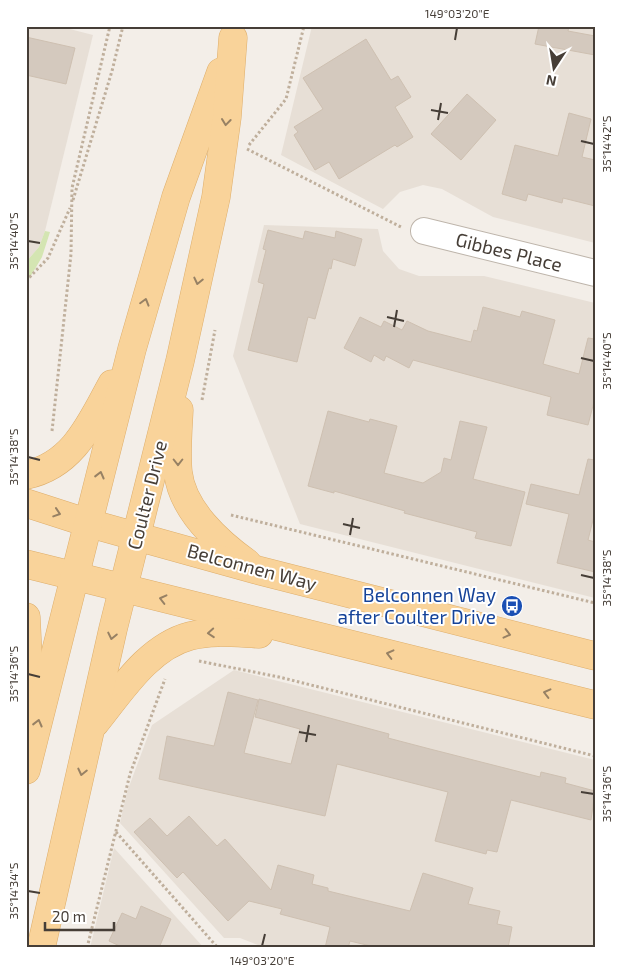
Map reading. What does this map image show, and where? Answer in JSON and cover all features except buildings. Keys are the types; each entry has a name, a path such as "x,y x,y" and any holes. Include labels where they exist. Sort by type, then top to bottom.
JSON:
{"main road":[{"name":"Coulter Drive","path":"26,770 132,349 176,197 235,32"},
{"name":"Coulter Drive","path":"41,948 123,589 180,361 216,197 227,117 235,32"},
{"path":"26,475 35,473 65,457 80,442 132,349"},
{"path":"180,361 178,472 181,485 186,497 214,535 231,551 257,570"},
{"name":"Belconnen Way","path":"26,503 136,537 257,570 595,656"},
{"path":"26,564 595,705"},
{"path":"26,617 29,680 26,698"},
{"path":"93,725 140,668 164,648 179,640 210,633 232,632 330,639"}],"street":[{"name":"Gibbes Place","path":"424,231 595,273"}],"path":[{"path":"52,433 66,322 71,254 72,188 110,26"},
{"path":"26,281 48,258 72,204 112,71 123,26"},
{"path":"244,158 246,148 286,99 304,26"},
{"path":"246,148 396,226 424,231"},
{"path":"201,405 215,328"},
{"path":"230,515 595,604"},
{"path":"193,659 279,676 595,756"},
{"path":"87,948 130,774 167,674"},
{"path":"115,832 218,948"}],"shaded area":[{"path":"26,26 58,26 93,35 45,231 39,247 26,262"},
{"path":"312,26 595,26 595,243 493,217 442,189 423,185 400,192 383,209 281,155"},
{"path":"264,225 378,229 383,251 399,269 419,276 484,276 595,303 595,598 300,524 233,356"},
{"path":"234,670 595,760 595,948 266,948 240,938 224,938 120,823 127,792 152,725"},
{"path":"114,848 204,948 90,948"}],"green space":[{"path":"45,231 50,232 42,257 26,284 26,262 39,247"}],"place":[{"name":"Belconnen Way after Coulter Drive","path":"512,606"}]}
